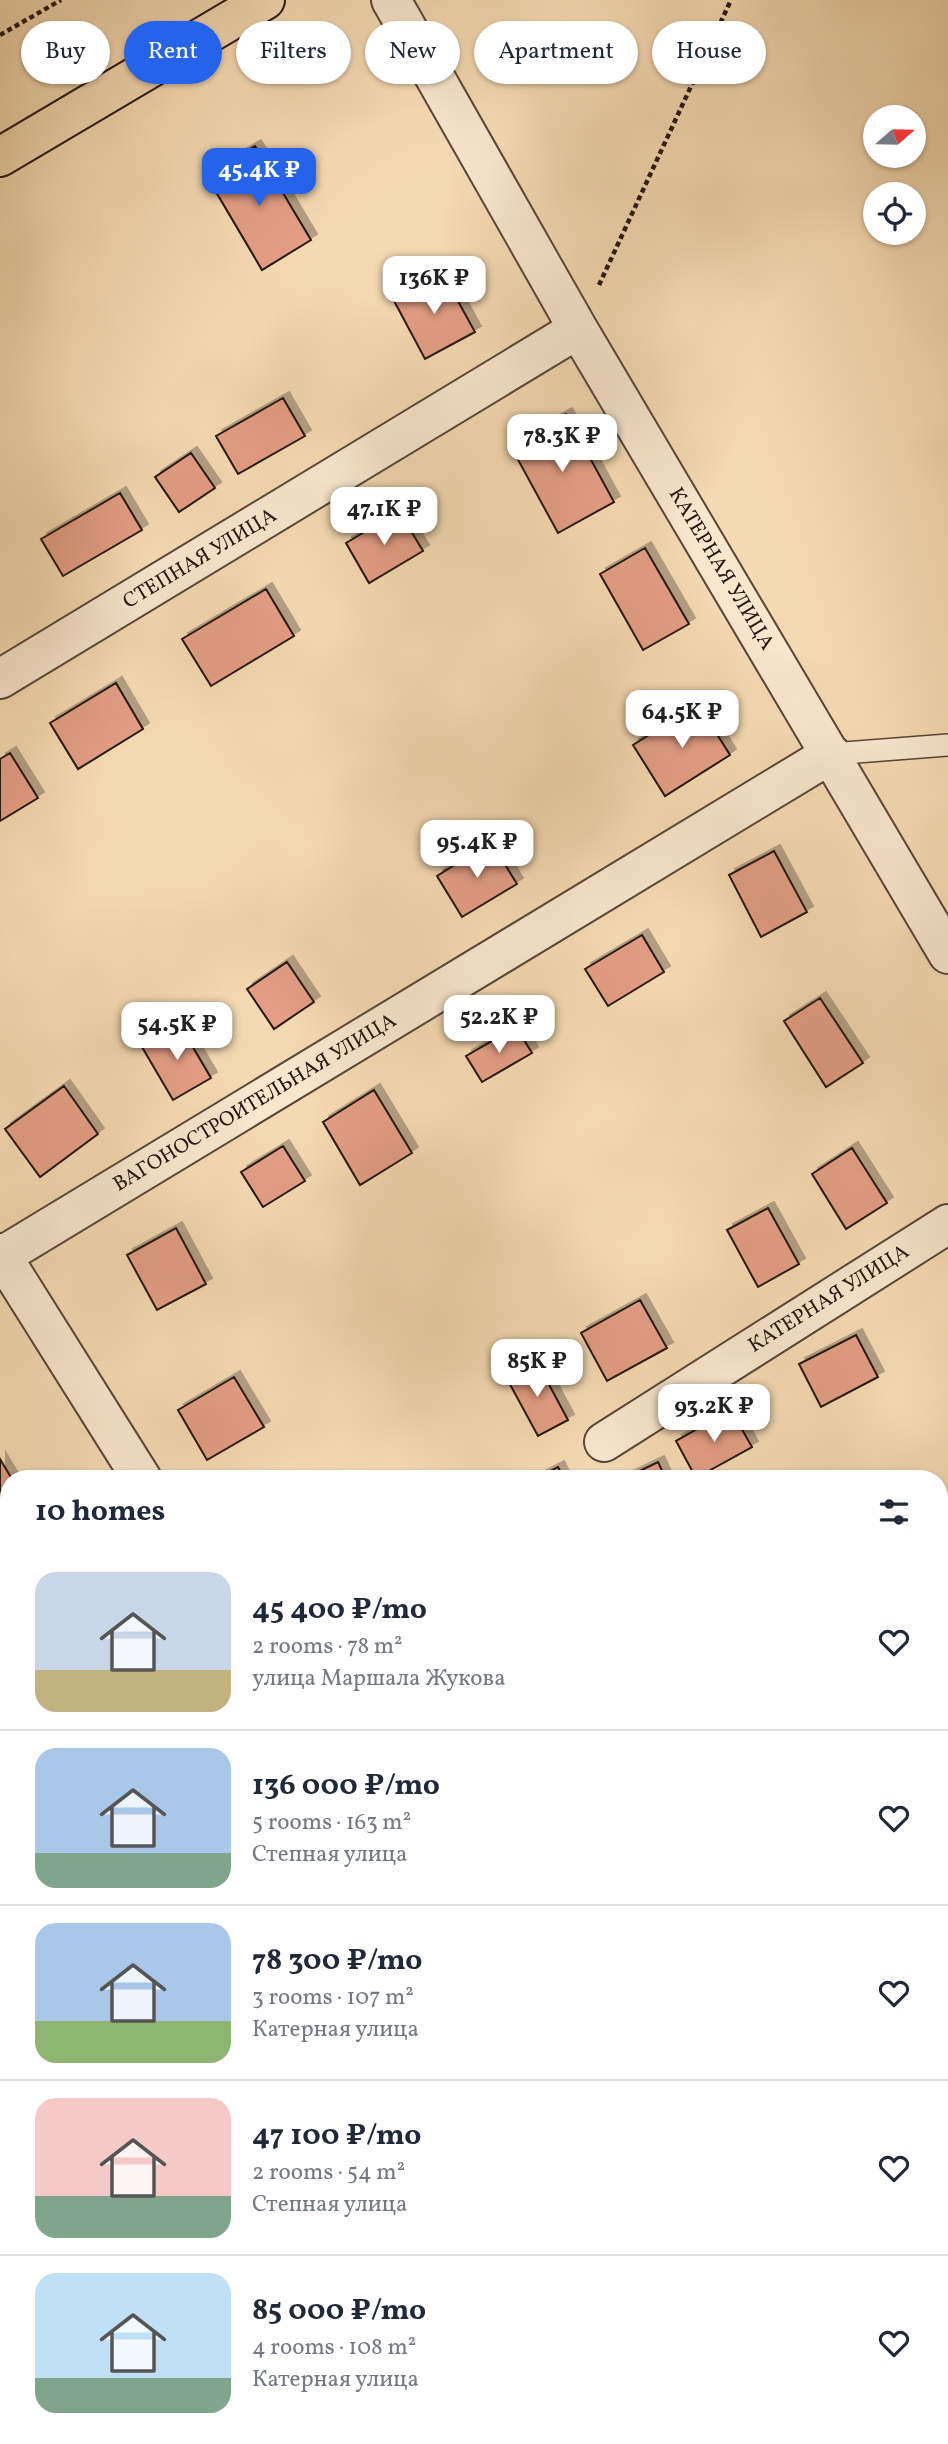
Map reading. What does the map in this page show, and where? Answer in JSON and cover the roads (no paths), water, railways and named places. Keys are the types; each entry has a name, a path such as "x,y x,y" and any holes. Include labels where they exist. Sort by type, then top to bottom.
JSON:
{"main road":[{"path":"0,157 265,0"}],"street":[{"name":"КАТЕРНАЯ УЛИЦА","path":"391,0 578,330 948,954"},
{"name":"СТЕПНАЯ УЛИЦА","path":"0,679 578,330"},
{"name":"ВАГОНОСТРОИТЕЛЬНАЯ УЛИЦА","path":"1,1256 831,754"},
{"name":"КАТЕРНАЯ УЛИЦА","path":"604,1442 948,1224"},
{"path":"1,1256 136,1470"}],"lane":[{"path":"831,754 948,746"}]}
